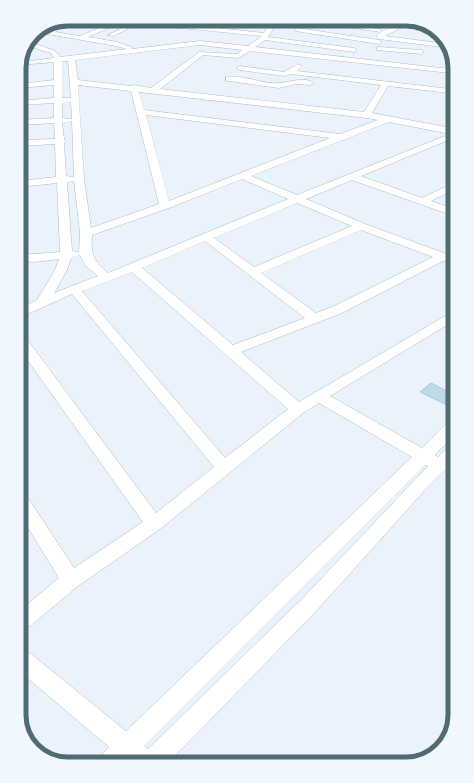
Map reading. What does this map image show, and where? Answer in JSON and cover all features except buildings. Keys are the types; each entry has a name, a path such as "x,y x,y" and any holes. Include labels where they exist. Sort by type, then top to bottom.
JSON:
{"street":[{"path":"81,38 109,26"},
{"path":"110,35 130,26"},
{"path":"169,26 183,30 194,27 290,42 441,46"},
{"path":"183,30 186,26"},
{"path":"149,42 201,53 235,57 265,37 270,26"},
{"path":"331,26 376,44"},
{"path":"375,63 378,26"},
{"path":"376,44 402,26"},
{"path":"47,33 63,27"},
{"path":"290,42 299,28 376,44 432,53"},
{"path":"418,29 423,30"},
{"path":"47,33 117,44 134,50"},
{"path":"93,33 126,38"},
{"path":"163,46 169,38"},
{"path":"26,63 163,46 200,43 448,71"},
{"path":"33,45 53,52 58,59 58,120 61,141 66,255 61,270 43,301"},
{"path":"154,90 201,53"},
{"path":"240,68 284,74 290,72 311,56"},
{"path":"71,58 74,82 79,179 86,233 84,253 89,262 108,278"},
{"path":"290,72 448,91"},
{"path":"330,86 337,84 342,78"},
{"path":"229,79 280,86 296,82 316,84"},
{"path":"26,85 58,82"},
{"path":"74,82 367,115 448,130"},
{"path":"367,115 386,84"},
{"path":"134,88 165,206"},
{"path":"26,103 74,100"},
{"path":"141,112 341,137"},
{"path":"86,233 165,206 389,118"},
{"path":"26,123 76,119"},
{"path":"26,311 43,301 108,278 295,199 448,137"},
{"path":"26,144 61,141"},
{"path":"244,176 361,226 447,259"},
{"path":"351,176 448,211"},
{"path":"26,183 79,179"},
{"path":"422,202 448,189"},
{"path":"253,272 361,226"},
{"path":"206,237 315,319"},
{"path":"26,257 35,258 84,253"},
{"path":"230,351 315,319 447,259"},
{"path":"134,267 298,409"},
{"path":"75,290 225,469"},
{"path":"26,618 71,580 154,524 225,469 298,409 448,318"},
{"path":"26,348 154,524"},
{"path":"318,396 439,458"},
{"path":"157,757 311,603 439,458 448,438"},
{"path":"116,757 439,458"},
{"path":"26,509 71,580"},
{"path":"26,663 140,757"}]}
